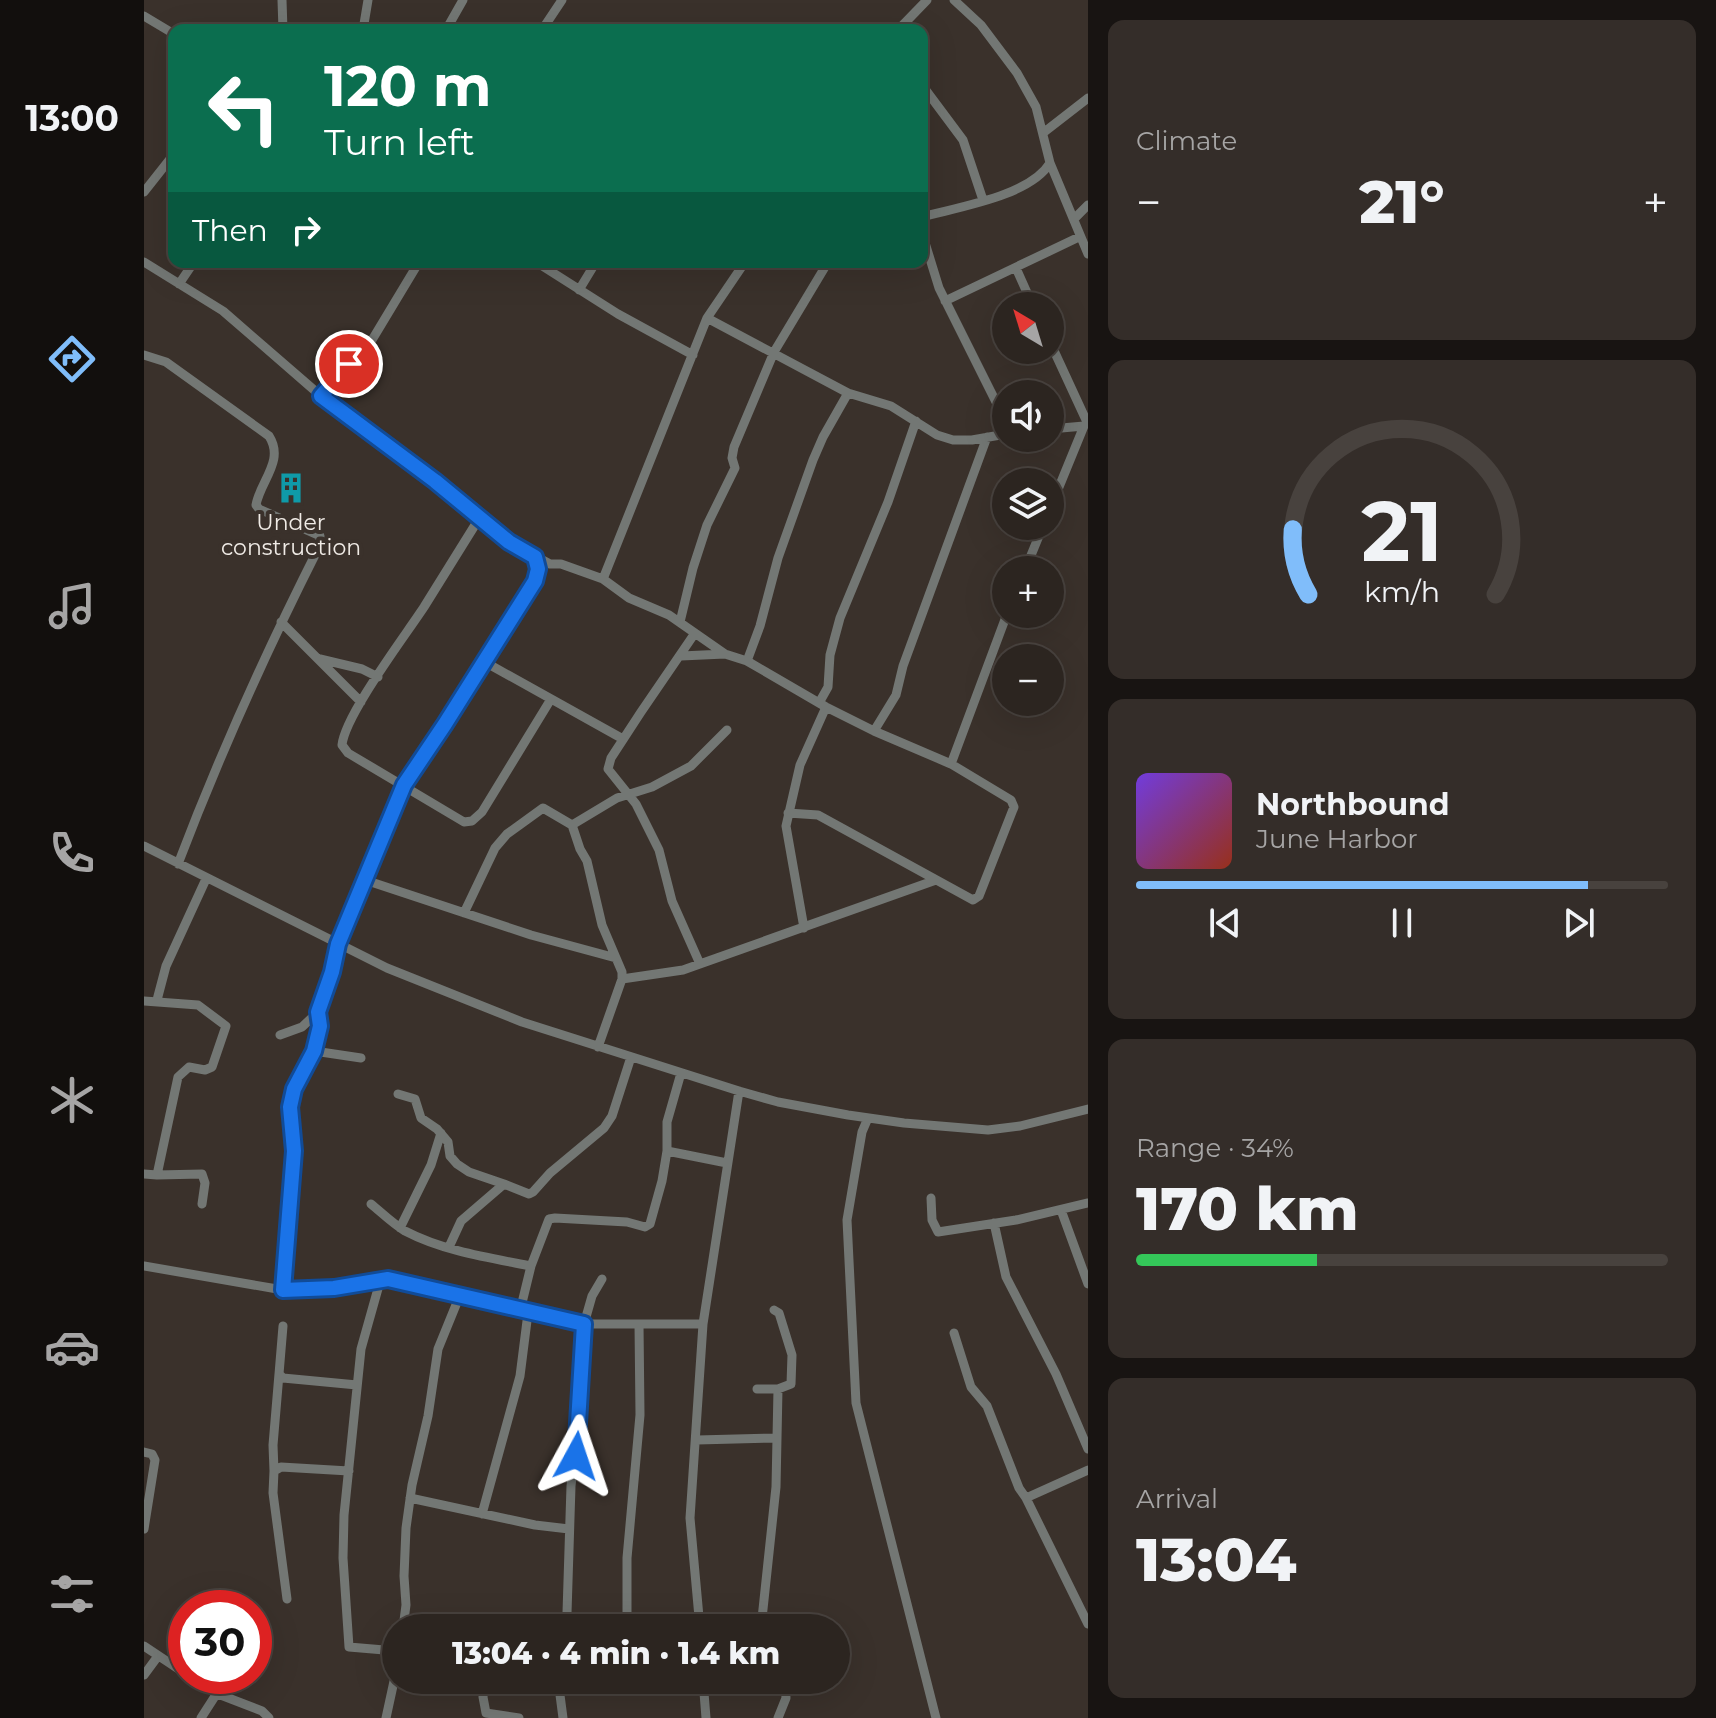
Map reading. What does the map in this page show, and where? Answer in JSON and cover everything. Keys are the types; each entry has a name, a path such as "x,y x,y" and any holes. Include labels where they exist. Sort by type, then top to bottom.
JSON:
{"street":[{"path":"282,0 283,24"},
{"path":"364,24 368,0"},
{"path":"449,24 463,0"},
{"path":"546,24 562,0"},
{"path":"904,24 927,0"},
{"path":"954,0 981,25 1017,73 1036,107 1050,163 1088,254"},
{"path":"144,16 168,30"},
{"path":"928,93 963,140 983,200"},
{"path":"1043,133 1088,98"},
{"path":"144,192 168,162"},
{"path":"928,215 983,200 1036,180 1050,163"},
{"path":"1074,219 1088,205"},
{"path":"945,301 1079,237"},
{"path":"928,254 945,301 992,394"},
{"path":"144,262 223,311 321,396 509,542 550,564 561,564 603,579 629,598 680,622 725,654 747,661 874,731 951,764 1011,800 1013,810 977,899 973,900 818,815 788,813"},
{"path":"179,284 190,268"},
{"path":"321,396 372,340 415,268"},
{"path":"545,268 693,355"},
{"path":"579,290 592,268"},
{"path":"603,579 707,318 741,268"},
{"path":"680,622 702,539 735,468 732,458 734,447 774,352 824,268"},
{"path":"1016,268 1027,292"},
{"path":"707,318 848,393 891,406 937,435 953,440 992,436"},
{"path":"144,355 166,362 263,430 274,444 275,459 256,505 320,536 318,549 214,769 178,864"},
{"path":"1060,364 1086,423 1064,476"},
{"path":"747,661 778,558 813,460 848,393"},
{"path":"804,928 787,834 788,813 800,765 828,687 830,655 840,618 879,526 916,421"},
{"path":"1064,427 1086,423"},
{"path":"874,731 896,695 903,666 987,437"},
{"path":"480,517 361,702 344,734 342,745 348,753 464,822 472,821 482,812 551,699"},
{"path":"535,557 538,569 535,581"},
{"path":"283,1290 294,1151 290,1107 294,1089 314,1051 320,1026 318,1012 338,944 404,785 535,581 550,564"},
{"path":"281,622 361,702"},
{"path":"951,764 1002,628"},
{"path":"695,633 623,739 608,769 638,807 662,855 672,901 700,964"},
{"path":"681,656 725,654"},
{"path":"320,659 362,669 378,677"},
{"path":"483,661 623,739"},
{"path":"572,825 628,793 652,787 691,766 727,730"},
{"path":"464,913 495,848 507,834 543,808 572,825 587,861 602,925 622,979 598,1047"},
{"path":"144,846 387,968 450,994 522,1022 778,1102 868,1118 988,1130 1020,1126 1088,1109"},
{"path":"157,1000 166,966 206,879"},
{"path":"365,880 616,958"},
{"path":"622,979 677,971 700,964 936,880"},
{"path":"144,1001 198,1005 226,1026 212,1067 205,1070 189,1067 178,1077 157,1175"},
{"path":"280,1035 302,1027 318,1012"},
{"path":"314,1051 361,1058"},
{"path":"398,1094 415,1099 421,1118 441,1133 448,1142 450,1156 457,1164 469,1172 529,1194 604,1128 612,1116 631,1057"},
{"path":"482,1514 520,1376 531,1266 549,1219 627,1222 645,1227 650,1224 667,1151 667,1122 681,1073"},
{"path":"699,1614 690,1518 703,1324 739,1091"},
{"path":"868,1118 862,1132 847,1220 856,1403 936,1718"},
{"path":"400,1228 431,1165 441,1133"},
{"path":"667,1151 727,1163"},
{"path":"144,1174 202,1174 205,1178 202,1204"},
{"path":"449,1247 461,1221 504,1184"},
{"path":"931,1198 932,1220 938,1232 1088,1203"},
{"path":"371,1204 400,1228 449,1247 531,1266"},
{"path":"1061,1210 1088,1284"},
{"path":"994,1223 1006,1277 1056,1374 1088,1449"},
{"path":"144,1266 283,1290 334,1288 381,1278 584,1324 703,1324"},
{"path":"381,1278 361,1349 343,1558 347,1643 353,1649 382,1650"},
{"path":"568,1614 571,1486 580,1408 584,1324 592,1296 602,1279"},
{"path":"405,1614 406,1528 410,1498 428,1416 438,1349 460,1295"},
{"path":"757,1389 778,1389 791,1384 792,1355 779,1313 774,1310"},
{"path":"625,1614 640,1415 639,1324"},
{"path":"283,1326 273,1445 273,1493 287,1599"},
{"path":"954,1333 971,1387 987,1406 1019,1488 1088,1624"},
{"path":"279,1374 283,1378 357,1385"},
{"path":"762,1614 776,1487 778,1389"},
{"path":"697,1440 776,1438"},
{"path":"144,1452 152,1454 155,1460 144,1529"},
{"path":"274,1471 281,1467 349,1471"},
{"path":"1026,1498 1088,1470"},
{"path":"410,1498 569,1529"},
{"path":"144,1646 168,1662"},
{"path":"144,1675 158,1656"},
{"path":"201,1718 218,1694 262,1711 269,1718"},
{"path":"386,1718 391,1694"},
{"path":"483,1694 486,1713 519,1718"},
{"path":"560,1694 563,1718"},
{"path":"704,1694 706,1718"},
{"path":"778,1718 786,1694"}],"place":[{"name":"Under construction","path":"291,488"}],"route":[{"path":"349,364 321,396 435,481 509,542 535,557 538,569 535,581 404,785 338,944 318,1012 320,1026 314,1051 294,1089 290,1107 294,1151 283,1290 334,1288 381,1278 584,1324 576,1456"}]}
